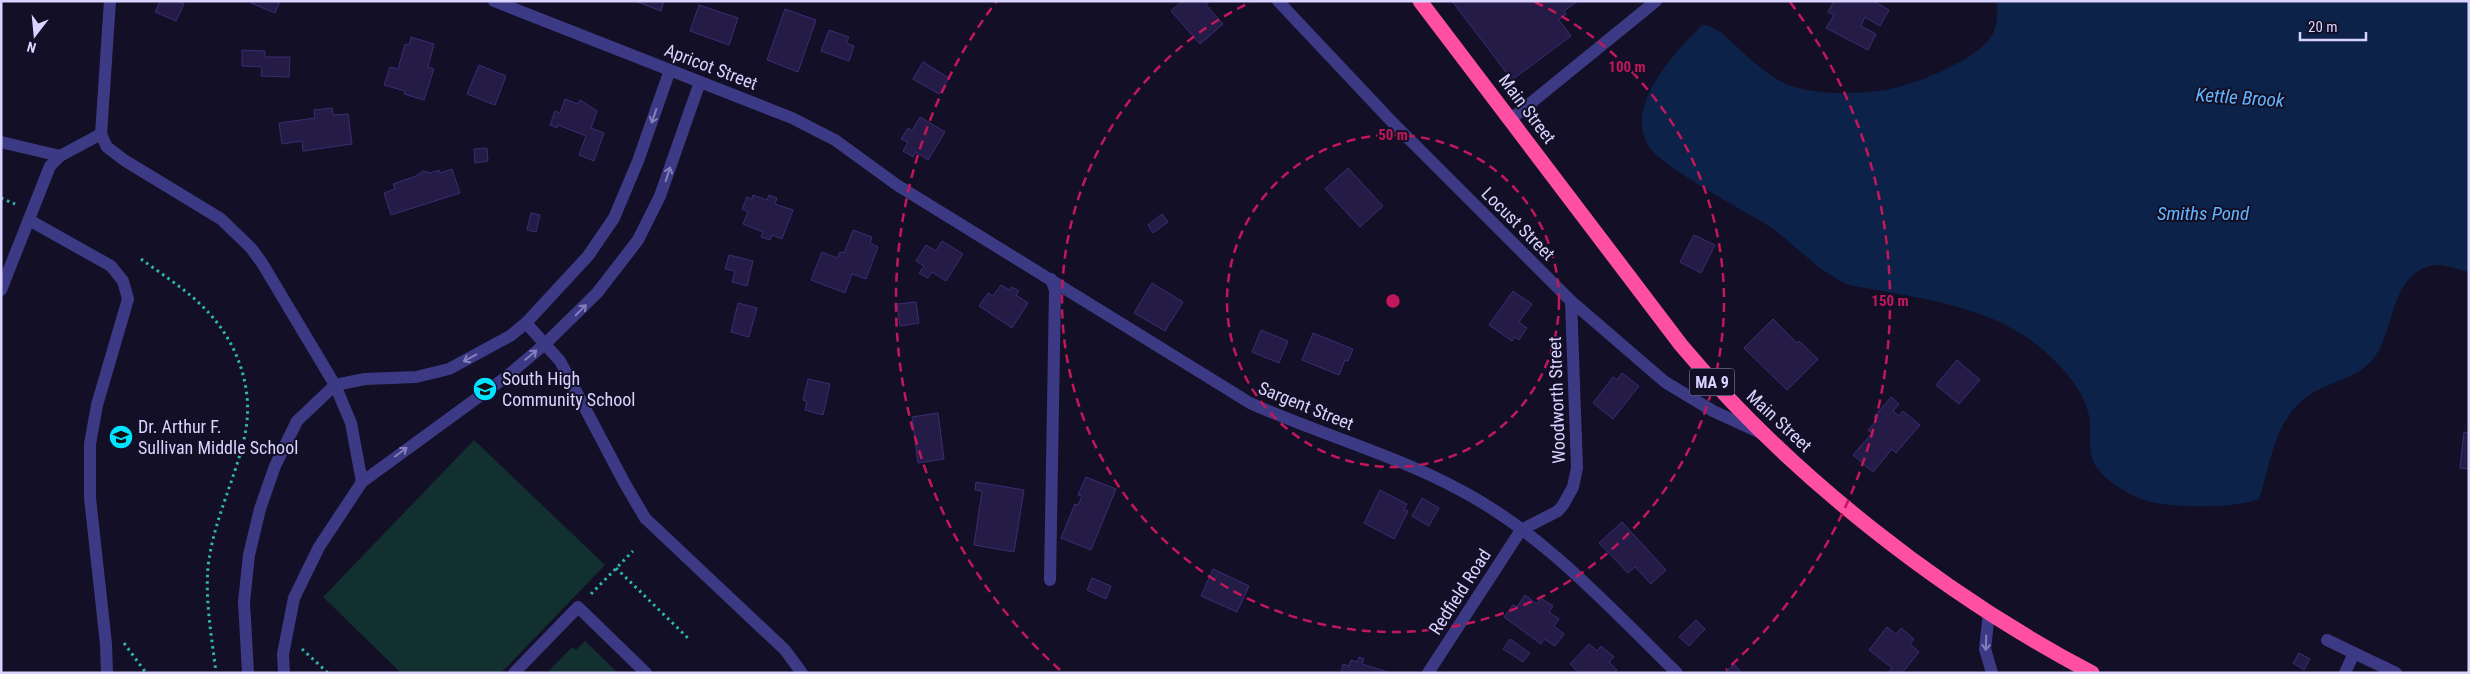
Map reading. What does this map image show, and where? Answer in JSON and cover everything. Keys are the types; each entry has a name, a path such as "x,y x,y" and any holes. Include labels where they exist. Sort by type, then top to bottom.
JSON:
{"highway":[{"name":"Main Street","path":"1420,1 1681,345 1718,389 1763,434 1846,506 1989,613 2092,673"}],"street":[{"path":"110,1 101,134 107,147 124,160 221,219 251,248 334,385 351,423 362,482"},
{"name":"Apricot Street","path":"494,1 783,114 828,136 904,189"},
{"name":"Locust Street","path":"1278,1 1483,215 1571,301 1665,382 1713,411 1763,434"},
{"path":"1511,119 1656,1"},
{"path":"248,673 244,602 249,555 260,509 275,466 297,421 334,385 365,379 416,377 449,369 510,336 526,323 588,256 614,218 638,160 670,70"},
{"path":"284,673 283,654 294,598 319,547 362,482 506,377 546,343 597,293 638,240 660,196 700,82"},
{"path":"1,290 50,166 60,156 101,134"},
{"path":"1,142 60,156"},
{"name":"Sargent Street","path":"904,189 1250,403 1296,424 1422,471 1462,490 1521,530 1555,556 1678,673"},
{"path":"29,220 111,266 123,281 128,299 97,405 90,444 90,498 106,644 107,673"},
{"path":"1050,580 1054,290 1051,279"},
{"name":"Woodworth Street","path":"1521,530 1558,511 1568,497 1576,475 1571,301"},
{"path":"526,323 546,343 574,385 624,482 645,518 785,650 802,673"},
{"name":"Redfield Road","path":"1428,673 1521,530"},
{"path":"514,673 578,607 646,673"},
{"path":"1989,613 1985,648 1992,673"},
{"path":"2327,640 2396,673"},
{"path":"2345,673 2354,652"}],"path":[{"path":"1,198 15,204"},
{"path":"141,259 209,312 232,344 243,374 248,400 244,439 217,522 208,567 208,598 216,673"},
{"path":"591,594 633,551"},
{"path":"616,568 690,640"},
{"path":"120,637 146,673"},
{"path":"298,645 328,673"}],"green space":[{"path":"474,440 605,565 501,673 401,673 323,597"},
{"path":"585,641 618,673 547,673 572,647 576,650"}],"water":[{"name":"Smiths Pond","path":"1996,1 2469,1 2469,272 2448,266 2435,265 2420,270 2410,278 2396,303 2381,346 2368,365 2352,375 2308,396 2288,417 2275,443 2259,499 2235,505 2187,506 2147,501 2126,492 2101,473 2094,462 2090,449 2089,416 2082,395 2076,385 2061,367 2036,344 2016,330 1971,311 1922,298 1849,285 1837,279 1764,223 1683,175 1655,154 1648,145 1642,129 1643,113 1648,96 1667,64 1702,25 1719,31 1755,63 1785,84 1806,90 1840,93 1864,92 1886,90 1930,76 1947,69 1977,51 1988,41 1994,31 1997,16"}],"building":[{"path":"160,1 177,1 184,4 176,21 155,12"},
{"path":"251,1 280,1 275,13 251,3"},
{"path":"635,1 664,1 661,11"},
{"path":"1182,1 1209,1 1206,5 1223,24 1200,44 1171,11"},
{"path":"1452,1 1578,1 1564,11 1566,14 1559,20 1571,36 1512,80"},
{"path":"1834,1 1873,1 1889,10 1880,26 1865,17 1861,26 1876,34 1868,50 1826,28 1834,15 1828,12"},
{"path":"699,5 738,18 729,45 690,31"},
{"path":"785,9 816,20 798,72 767,60"},
{"path":"829,30 849,37 846,43 854,46 849,61 821,51"},
{"path":"411,37 434,44 428,67 434,69 424,100 404,94 405,91 384,85 390,67 398,69 405,44 409,45"},
{"path":"242,50 265,51 265,57 290,57 289,77 261,76 262,67 242,66"},
{"path":"923,62 949,78 939,94 913,79"},
{"path":"479,65 506,76 495,105 467,94"},
{"path":"565,99 578,104 580,100 597,111 591,128 604,133 594,161 579,155 586,136 558,125 557,128 550,125 555,111 560,113"},
{"path":"332,108 333,115 348,114 352,144 303,151 302,141 282,144 279,123 315,118 314,110"},
{"path":"920,117 945,132 928,160 916,152 913,157 903,151 908,142 901,139 908,128 912,131"},
{"path":"487,148 488,161 475,163 474,149"},
{"path":"1348,168 1383,206 1360,227 1325,189"},
{"path":"452,169 460,193 391,215 384,193 395,189 393,184 416,176 423,171 430,173 439,170 440,173"},
{"path":"753,195 767,200 769,195 777,198 775,204 793,210 782,239 772,235 770,240 761,237 763,232 743,224 748,212 742,209 747,197 752,199"},
{"path":"531,213 540,215 536,232 527,230"},
{"path":"1162,214 1168,222 1153,233 1148,225"},
{"path":"853,230 872,237 870,243 878,247 866,279 852,274 845,293 811,280 822,252 837,258 840,252 844,253"},
{"path":"1694,235 1715,245 1701,273 1680,262"},
{"path":"942,241 963,254 946,281 932,272 928,278 919,273 924,266 916,261 926,245 936,251"},
{"path":"729,255 753,261 747,286 732,282 735,271 725,269"},
{"path":"1152,283 1183,302 1165,331 1134,313"},
{"path":"1001,285 1010,290 1012,287 1019,291 1016,295 1028,303 1012,328 979,306 988,293 993,296"},
{"path":"1513,291 1532,304 1519,322 1527,328 1519,340 1515,337 1512,341 1489,325"},
{"path":"916,302 919,323 900,326 897,304"},
{"path":"738,303 757,308 749,337 731,332"},
{"path":"1773,319 1797,343 1799,341 1818,359 1787,390 1744,348"},
{"path":"1261,330 1288,341 1279,363 1252,352"},
{"path":"1313,333 1353,349 1348,361 1345,360 1339,375 1302,360"},
{"path":"1957,360 1980,380 1959,404 1936,385"},
{"path":"1622,373 1639,386 1613,419 1593,403 1613,377 1617,380"},
{"path":"808,379 830,384 823,415 805,410 807,401 803,400"},
{"path":"1891,397 1899,404 1893,411 1899,416 1903,411 1920,425 1896,453 1892,449 1873,472 1853,455 1872,433 1868,430 1877,420 1874,417"},
{"path":"938,413 944,459 918,463 912,417"},
{"path":"2464,432 2469,433 2469,469 2460,468"},
{"path":"1086,477 1116,489 1091,550 1061,538 1075,504 1078,505 1082,496 1078,495"},
{"path":"976,482 1024,490 1014,552 974,545 982,491 975,490"},
{"path":"1380,490 1407,504 1404,510 1408,511 1394,539 1364,523"},
{"path":"1422,498 1439,508 1429,526 1412,516"},
{"path":"1622,522 1666,570 1651,584 1635,567 1628,573 1599,543"},
{"path":"1213,569 1249,586 1237,612 1201,596"},
{"path":"1092,578 1111,586 1106,599 1087,590"},
{"path":"1525,595 1537,604 1541,598 1553,606 1549,612 1559,619 1554,626 1564,634 1555,646 1544,639 1541,644 1504,617 1513,605 1517,607"},
{"path":"1696,620 1705,629 1689,646 1679,637"},
{"path":"1887,627 1896,634 1901,628 1914,639 1910,644 1919,652 1902,673 1888,673 1892,668 1869,650"},
{"path":"1510,639 1530,653 1523,662 1503,649"},
{"path":"1589,644 1597,651 1601,646 1614,657 1609,662 1617,670 1614,673 1579,673 1570,664"},
{"path":"2299,653 2310,659 2304,670 2293,663"},
{"path":"1359,657 1364,659 1362,664 1391,673 1341,673 1343,664 1349,666 1351,660 1357,662"},
{"path":"1734,664 1742,673 1725,673"}],"place":[{"name":"South High Community School","path":"485,389"},
{"name":"Dr. Arthur F. Sullivan Middle School","path":"121,437"}],"water label":[{"name":"Kettle Brook","path":"2240,97"}]}
